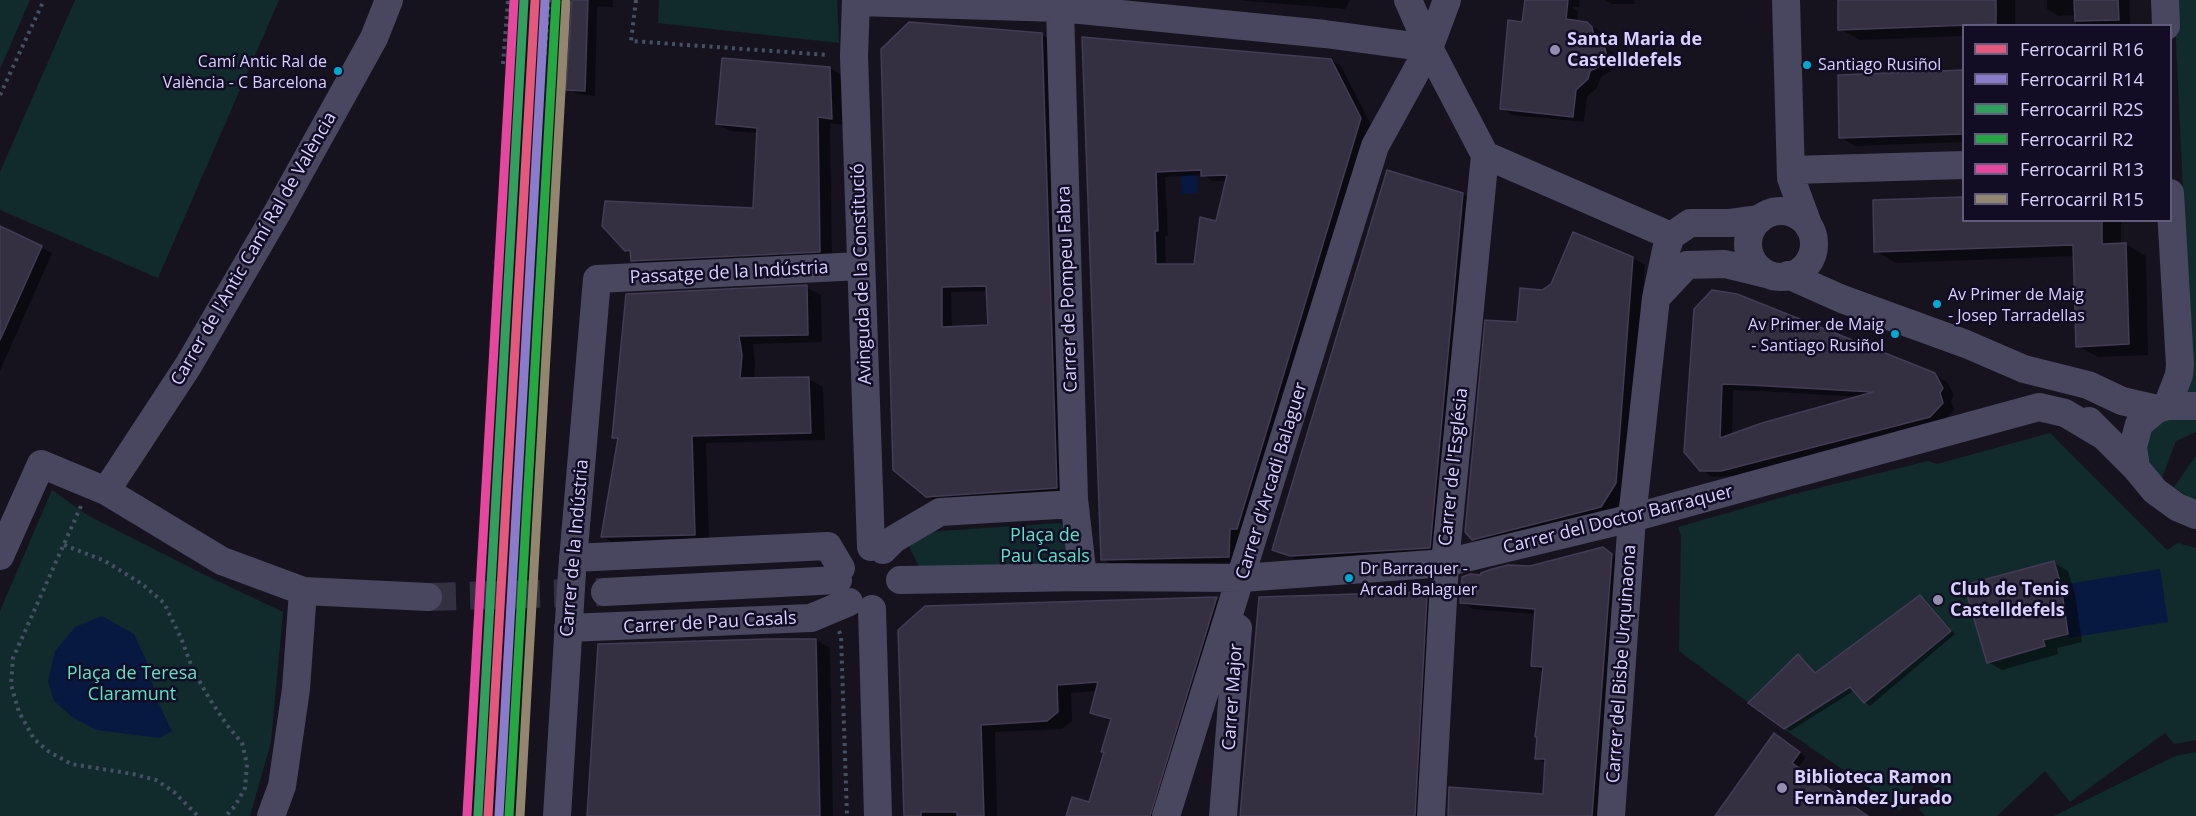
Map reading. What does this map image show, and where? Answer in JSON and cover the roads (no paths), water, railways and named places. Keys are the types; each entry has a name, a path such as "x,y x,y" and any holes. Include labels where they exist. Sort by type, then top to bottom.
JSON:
{"street":[{"name":"Carrer de l'Antic Camí Ral de València","path":"98,488 188,366 277,213 374,38 389,0"},
{"path":"1408,0 1429,48 1485,155 1671,236 1690,223 1730,223 1769,215 1797,215 1842,299"},
{"name":"Carrer d'Arcadi Balaguer","path":"1167,816 1375,146 1429,48 1447,0"},
{"path":"1656,298 1687,265 1725,264 1780,275 1803,267 1811,240 1791,174 1786,0"},
{"path":"2165,0 2166,24"},
{"path":"856,1 1061,4 1429,48"},
{"name":"Avinguda de la Constitució","path":"856,1 854,57 861,266 877,549"},
{"name":"Carrer de Pompeu Fabra","path":"1061,4 1074,504 1083,577"},
{"name":"Carrer de l'Església","path":"1431,816 1445,563 1485,155"},
{"path":"1791,174 1962,165"},
{"path":"1791,174 1769,215 1753,226 1749,236 1750,256 1763,271 1780,275 1966,344 2024,369 2088,385 2122,401 2162,407 2196,406"},
{"path":"2136,468 2133,447 2139,424 2162,407 2179,375 2172,222"},
{"name":"Carrer del Bisbe Urquinaona","path":"1611,816 1632,518 1656,298 1671,236"},
{"name":"Passatge de la Indústria","path":"597,279 861,266"},
{"name":"Carrer de la Indústria","path":"557,816 573,558 597,279"},
{"path":"2024,369 2068,399 2136,468 2155,491 2177,507 2196,515"},
{"name":"Carrer del Doctor Barraquer","path":"1083,577 1242,578 1445,563 1632,518 1832,475 2039,407 2065,413 2102,435"},
{"path":"0,556 40,464 98,488 222,561 303,591 428,597"},
{"path":"879,816 846,594 848,556 858,550 877,549 940,512 1074,504"},
{"path":"573,558 828,546 846,594"},
{"path":"846,594 883,607 897,592 900,580 899,569 891,556 877,549"},
{"path":"900,580 1083,577"},
{"name":"Carrer Major","path":"1223,816 1242,578"},
{"path":"271,816 284,776 296,689 303,591"},
{"name":"Carrer de Pau Casals","path":"605,592 846,594"},
{"name":"Carrer de Pau Casals","path":"568,628 811,618 846,594"}],"water":[{"path":"1181,175 1197,175 1198,193 1182,194"},
{"path":"2160,569 2168,622 2069,638 2061,585"},
{"path":"102,616 134,634 146,660 157,700 172,731 159,738 97,730 72,717 54,701 48,681 55,651 75,627"}],"tunnel":[{"path":"428,597 605,592"}],"rail line":[{"name":"R13","path":"467,815 514,0"},
{"name":"R2S","path":"478,815 524,0"},
{"name":"R16","path":"488,816 535,0"},
{"name":"R14","path":"499,816 545,1"},
{"name":"R2","path":"509,816 556,1"},
{"name":"R15","path":"520,816 566,2"}],"place":[{"name":"Santa Maria de Castelldefels","path":"1555,50"},
{"name":"Santiago Rusiñol","path":"1807,65"},
{"name":"Camí Antic Ral de València - C Barcelona","path":"338,71"},
{"name":"Av Primer de Maig - Josep Tarradellas","path":"1937,304"},
{"name":"Av Primer de Maig - Santiago Rusiñol","path":"1895,334"},
{"name":"Dr Barraquer - Arcadi Balaguer","path":"1349,578"},
{"name":"Club de Tenis Castelldefels","path":"1938,600"},
{"name":"Biblioteca Ramon Fernàndez Jurado","path":"1782,788"}],"park label":[{"name":"Plaça de Pau Casals","path":"1045,546"},
{"name":"Plaça de Teresa Claramunt","path":"132,684"}]}
